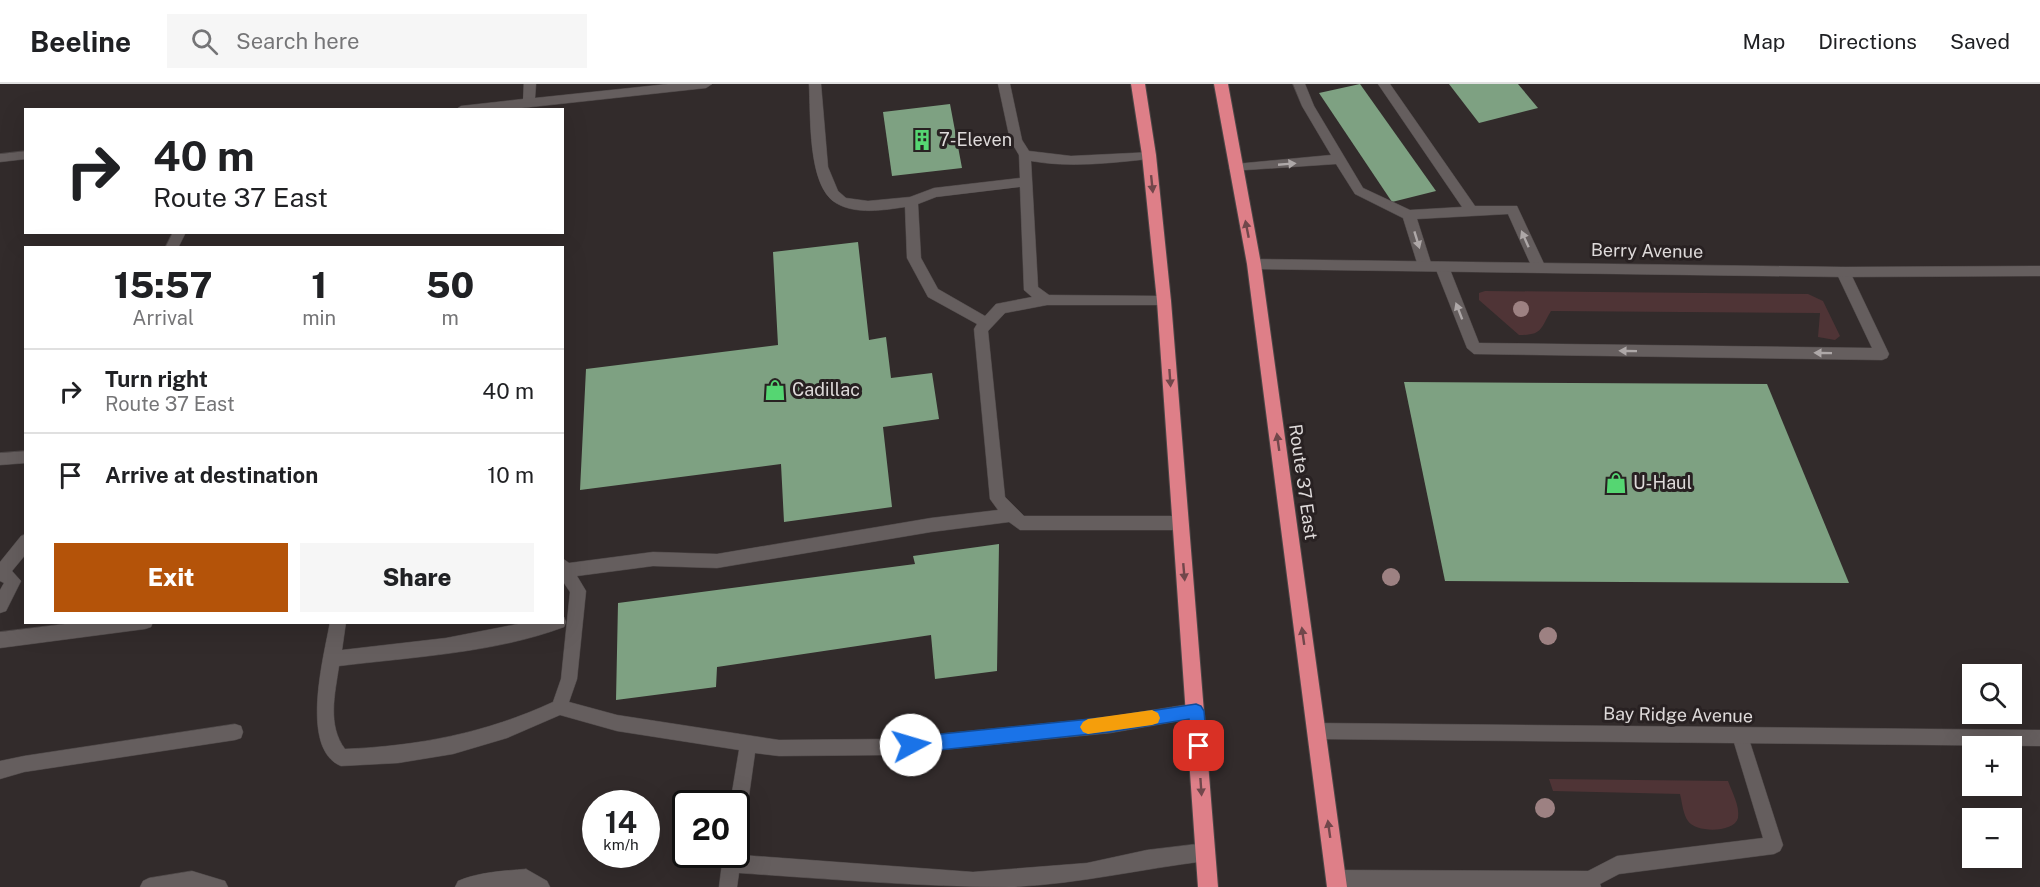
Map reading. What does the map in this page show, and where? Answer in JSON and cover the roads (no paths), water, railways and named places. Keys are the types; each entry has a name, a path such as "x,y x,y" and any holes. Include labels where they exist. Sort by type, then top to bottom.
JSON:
{"highway":[{"path":"1138,84 1149,155 1164,301 1208,887"},
{"name":"Route 37 East","path":"1221,84 1254,264 1337,883"}],"street":[{"path":"529,102 530,84"},
{"path":"478,108 706,84"},
{"path":"815,84 823,173 829,189 840,201 865,205 911,202 934,193 1027,182"},
{"path":"1004,84 1016,140 1025,155 1031,290 1047,300"},
{"path":"1299,84 1308,106 1359,190 1409,215 1512,209 1539,268"},
{"path":"1384,84 1471,211"},
{"path":"0,158 24,155"},
{"path":"1025,155 1047,160 1078,161 1149,155"},
{"path":"1235,168 1340,159"},
{"path":"911,202 914,258 933,293 987,323"},
{"path":"1409,215 1425,266"},
{"name":"Berry Avenue","path":"1254,264 1843,272 2040,271"},
{"path":"1442,267 1474,348 1882,354 1843,272"},
{"path":"1164,301 1047,300 1001,308 981,329 998,500 1020,523 1179,523"},
{"path":"0,459 24,457"},
{"path":"559,708 569,679 570,619 578,591 564,568 653,559 717,561 908,529 1012,515"},
{"path":"0,606 13,581 1,572 24,543"},
{"path":"0,640 129,624"},
{"path":"338,624 324,710 330,742 341,759 454,747 527,724 559,708 617,723 779,748 889,747 1110,725 1196,711"},
{"path":"332,659 449,646 520,633 551,624"},
{"name":"Bay Ridge Avenue","path":"1316,731 2040,738"},
{"path":"0,770 24,764 235,732"},
{"path":"1337,883 1591,884 1617,865 1774,845 1740,735"},
{"path":"741,790 747,744"},
{"path":"750,861 973,881 1087,872 1147,859 1206,852"},
{"path":"728,887 731,868"},
{"path":"464,887 499,880 526,878 541,887"},
{"path":"148,887 192,880 219,887"}],"place":[{"name":"7-Eleven","path":"922,140"},
{"name":"Cadillac","path":"775,390"},
{"name":"U-Haul","path":"1616,483"}]}
